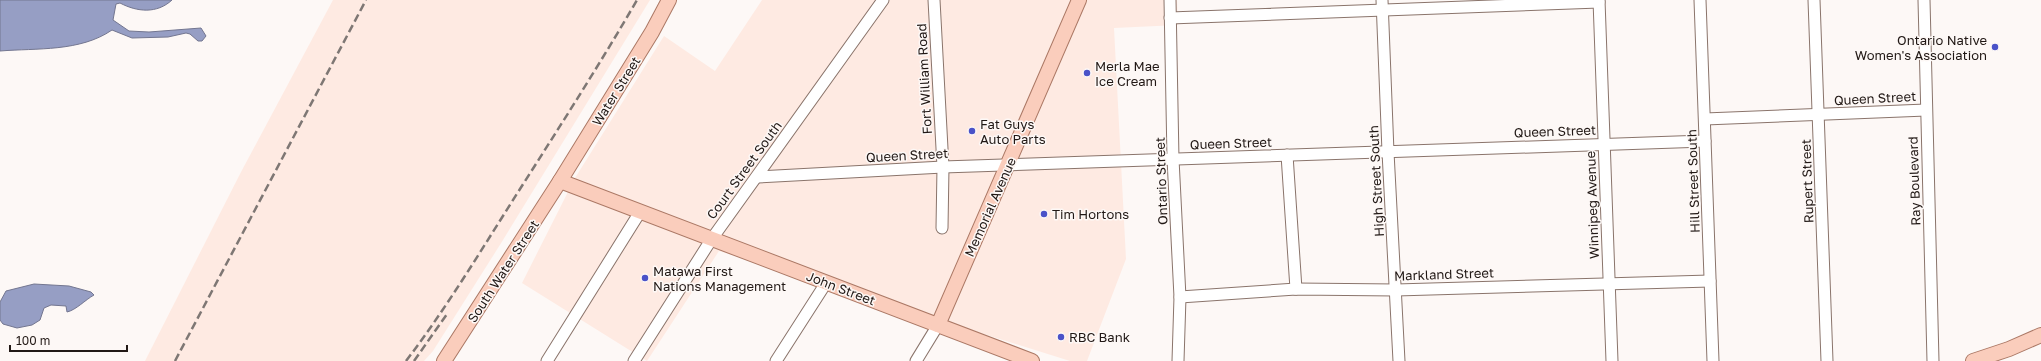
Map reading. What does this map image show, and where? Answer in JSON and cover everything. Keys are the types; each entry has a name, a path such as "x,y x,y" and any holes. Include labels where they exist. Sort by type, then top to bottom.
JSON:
{"main road":[{"name":"Water Street","path":"560,181 652,32 669,0"},
{"name":"Memorial Avenue","path":"938,325 1079,0"},
{"name":"John Street","path":"560,181 711,240 1032,361"},
{"name":"South Water Street","path":"444,361 560,181"},
{"path":"1973,361 2009,349 2041,335"}],"street":[{"name":"Court Street South","path":"634,361 711,240 883,0"},
{"name":"Fort William Road","path":"934,0 943,167 942,228"},
{"name":"Ontario Street","path":"1170,0 1173,159 1180,297 1178,361"},
{"name":"Hill Street South","path":"1700,0 1713,361"},
{"name":"Rupert Street","path":"1814,0 1827,361"},
{"name":"Ray Boulevard","path":"1924,0 1934,361"},
{"path":"1170,18 1382,5 1599,1"},
{"name":"Winnipeg Avenue","path":"1599,1 1612,361"},
{"name":"High Street South","path":"1382,5 1398,361"},
{"name":"Queen Street","path":"1705,119 1926,110"},
{"name":"Queen Street","path":"757,177 943,167 1705,140"},
{"path":"1287,155 1296,289"},
{"path":"547,361 640,212"},
{"name":"Markland Street","path":"1180,297 1296,289 1396,290 1710,281"},
{"path":"776,361 826,283"},
{"path":"916,361 938,325"}],"shaded area":[{"path":"333,0 650,0 503,240 433,351 424,361 145,361 241,172"},
{"path":"762,0 1177,0 1178,25 1114,28 1126,259 1087,361 1070,361 719,251 647,361 522,283 575,178 664,36 715,71"}],"water":[{"path":"0,0 172,0 160,8 147,10 140,10 120,3 116,4 113,20 129,31 149,32 201,28 206,36 202,41 198,41 190,34 186,33 168,37 132,38 112,30 100,37 72,46 0,51"},
{"path":"34,284 69,286 91,292 94,295 67,312 66,306 51,305 44,308 40,320 32,325 17,328 3,324 0,320 0,302 6,291"}],"railway":[{"path":"175,361 366,0"},
{"path":"406,361 465,276 580,95 637,0"},
{"path":"414,361 447,314"}],"place":[{"name":"Ontario Native Women's Association","path":"1995,47"},
{"name":"Merla Mae Ice Cream","path":"1087,73"},
{"name":"Fat Guys Auto Parts","path":"972,131"},
{"name":"Tim Hortons","path":"1044,214"},
{"name":"Matawa First Nations Management","path":"645,278"},
{"name":"RBC Bank","path":"1061,337"}]}
